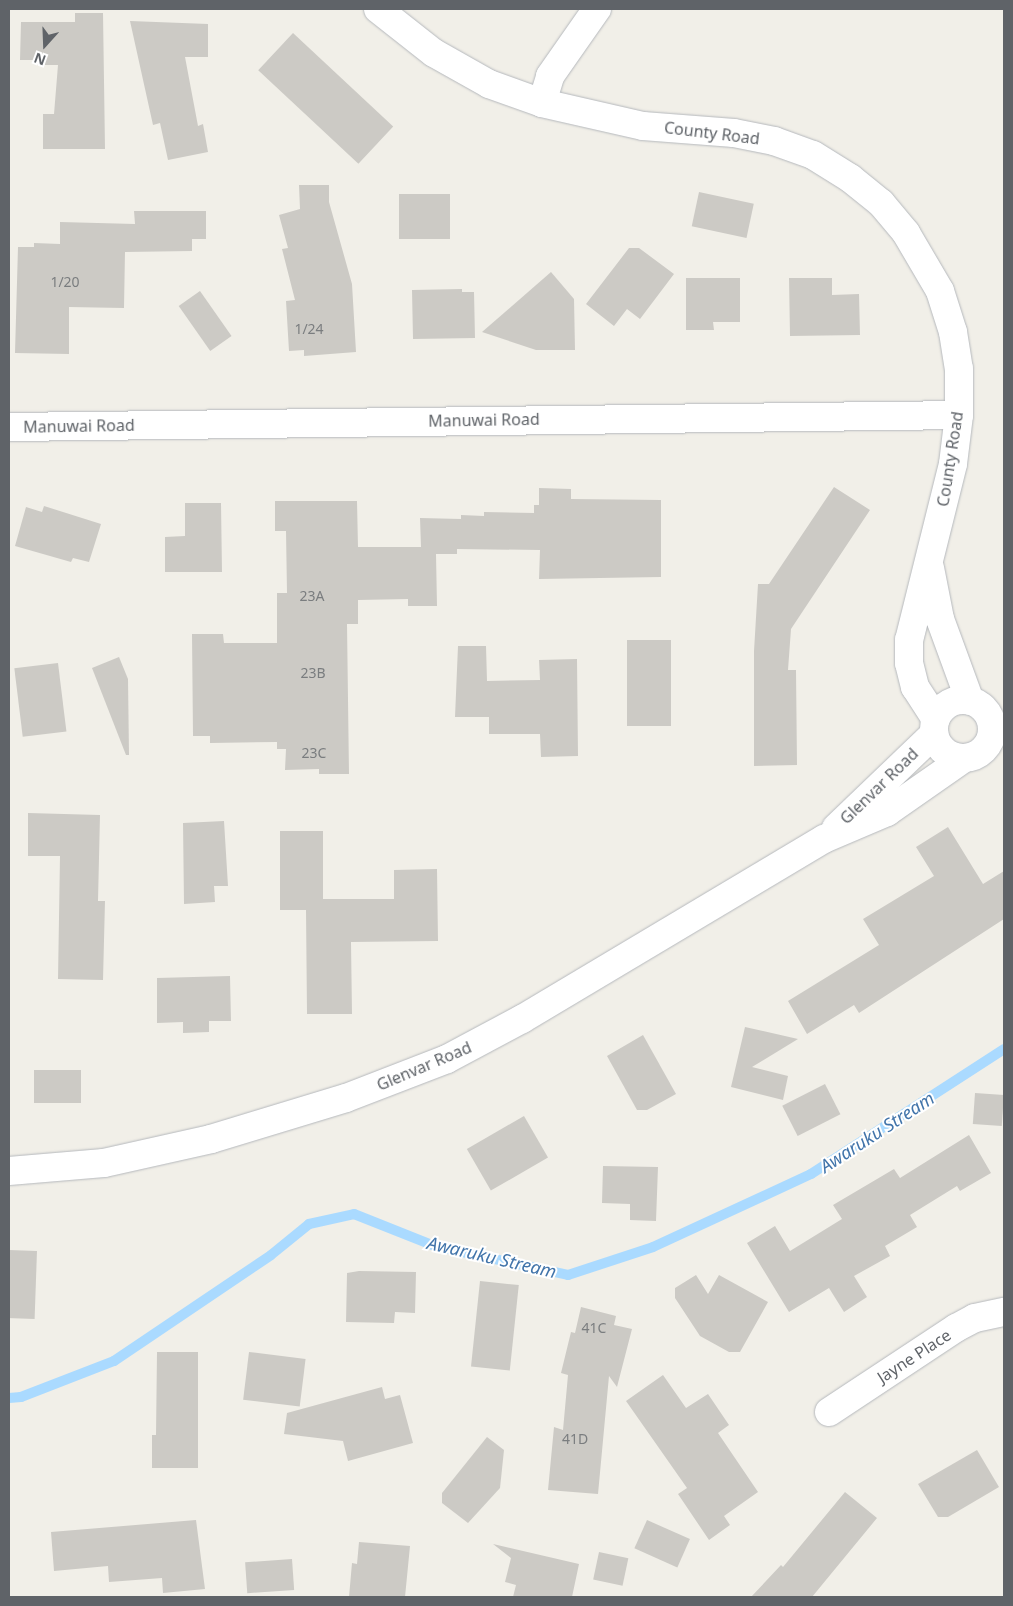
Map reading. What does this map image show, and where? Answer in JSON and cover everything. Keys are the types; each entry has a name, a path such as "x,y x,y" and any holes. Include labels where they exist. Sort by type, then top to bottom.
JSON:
{"street":[{"name":"County Road","path":"378,9 434,53 489,84 542,103 644,126 734,133 774,141 813,155 850,178 881,203 906,233 940,291 953,332 959,369 959,415 952,464 929,567 915,612 909,663 923,704 935,727"},
{"path":"542,103 550,76 598,9"},
{"name":"Manuwai Road","path":"9,427 959,415"},
{"name":"County Road","path":"929,567 940,619 986,705"},
{"name":"Glenvar Road","path":"824,839 910,754 935,727 950,703 986,705"},
{"path":"984,752 993,732 986,705"},
{"name":"Glenvar Road","path":"935,727 942,749 984,752"},
{"name":"Glenvar Road","path":"9,1171 104,1163 211,1139 346,1098 447,1059 522,1019 824,839 887,812 984,752"},
{"name":"Jayne Place","path":"829,1412 956,1328 975,1318 1004,1312"}],"building":[{"path":"75,13 103,13 105,149 43,149 43,114 54,114 58,65 45,65 45,60 20,60 21,22 75,22"},
{"path":"130,21 208,24 208,57 185,57 198,126 203,124 208,152 168,160 160,123 153,125"},
{"path":"293,33 393,126 358,164 258,70"},
{"path":"299,185 329,185 329,202 352,284 356,352 304,356 304,350 289,351 286,301 295,300 282,249 288,248 279,215 300,209"},
{"path":"699,192 754,204 746,238 692,226"},
{"path":"399,194 450,194 450,239 399,239"},
{"path":"134,211 206,211 206,239 192,239 192,251 125,252 124,308 69,307 69,354 15,353 18,247 34,247 34,243 60,244 60,222 135,224"},
{"path":"629,248 639,248 674,274 640,319 627,309 614,326 586,304"},
{"path":"551,272 574,299 575,350 536,350 482,332"},
{"path":"686,278 740,278 740,322 713,322 714,330 686,330"},
{"path":"789,278 832,278 832,295 859,294 860,335 790,336"},
{"path":"462,289 462,292 474,292 475,338 413,339 412,290"},
{"path":"200,291 232,336 210,351 179,306"},
{"path":"834,487 870,510 791,629 788,670 796,670 797,765 754,766 754,651 758,584 769,584"},
{"path":"539,488 571,489 571,499 661,500 661,577 539,579 540,550 457,549 457,554 436,554 437,606 408,606 408,599 358,600 358,624 347,624 349,774 319,774 319,769 285,770 286,749 277,749 277,742 210,743 210,736 193,736 192,634 223,634 224,643 277,643 277,593 287,593 286,531 275,531 275,501 357,501 358,547 421,547 420,518 461,519 461,515 484,516 484,512 534,513 534,505 539,505"},
{"path":"185,503 221,503 222,572 165,572 165,537 185,536"},
{"path":"44,506 101,524 89,562 73,558 71,562 15,546 26,507 42,512"},
{"path":"627,640 671,640 671,726 627,726"},
{"path":"458,646 486,646 487,681 540,680 539,660 577,659 578,756 541,757 540,734 489,734 489,717 455,717"},
{"path":"119,657 128,679 129,755 126,755 92,668"},
{"path":"58,663 66,731 23,737 14,668"},
{"path":"28,813 100,815 98,901 105,901 103,980 58,979 60,856 28,856"},
{"path":"224,821 228,886 214,886 215,902 184,904 183,823"},
{"path":"948,827 983,884 1004,871 1004,919 859,1013 854,1005 807,1034 788,1001 879,945 863,919 934,876 916,847"},
{"path":"280,831 323,831 323,899 394,899 394,870 437,869 438,941 351,942 352,1014 307,1014 306,910 280,910"},
{"path":"230,976 231,1021 209,1021 209,1032 183,1033 183,1022 157,1023 157,978"},
{"path":"745,1027 798,1039 752,1067 788,1076 783,1100 731,1087"},
{"path":"643,1035 676,1094 647,1110 637,1110 607,1056"},
{"path":"34,1070 81,1070 81,1103 34,1103"},
{"path":"825,1084 840,1114 798,1136 782,1106"},
{"path":"975,1093 1004,1095 1002,1126 973,1124"},
{"path":"524,1116 548,1158 491,1191 467,1149"},
{"path":"969,1135 991,1173 960,1191 957,1186 910,1215 917,1227 885,1246 890,1256 854,1276 867,1297 844,1312 829,1288 789,1312 747,1243 775,1226 790,1251 842,1219 833,1205 894,1169 900,1178"},
{"path":"603,1166 658,1167 656,1221 630,1220 630,1204 602,1203"},
{"path":"9,1250 37,1251 35,1319 9,1318"},
{"path":"359,1271 416,1272 415,1313 395,1312 394,1323 346,1322 347,1273"},
{"path":"696,1275 708,1294 719,1275 768,1302 740,1352 729,1352 700,1336 675,1298 675,1288"},
{"path":"480,1281 519,1285 510,1371 471,1367"},
{"path":"581,1307 616,1316 614,1325 632,1329 617,1387 609,1376 598,1494 548,1490 554,1427 563,1430 568,1375 561,1373 571,1332 575,1333"},
{"path":"157,1352 198,1352 198,1468 152,1468 152,1435 156,1435"},
{"path":"249,1352 306,1359 300,1407 243,1400"},
{"path":"663,1375 686,1408 708,1394 729,1425 718,1433 758,1492 724,1516 730,1525 709,1540 678,1494 687,1488 626,1401"},
{"path":"382,1387 385,1399 400,1395 413,1443 348,1461 343,1441 284,1434 287,1413"},
{"path":"487,1437 504,1450 500,1488 468,1523 442,1503 442,1493"},
{"path":"977,1450 999,1487 948,1517 938,1517 918,1484"},
{"path":"845,1492 877,1518 812,1597 751,1597 781,1565 783,1567"},
{"path":"196,1520 205,1589 163,1593 162,1578 109,1582 108,1566 54,1571 51,1532"},
{"path":"647,1520 690,1539 677,1567 634,1548"},
{"path":"359,1542 410,1546 405,1597 349,1597 352,1563 357,1564"},
{"path":"493,1544 579,1564 572,1597 513,1597 516,1585 505,1582 511,1558"},
{"path":"599,1552 628,1558 623,1586 593,1579"},
{"path":"292,1559 294,1590 247,1593 245,1562"}],"waterway":[{"name":"Awaruku Stream","path":"9,1398 21,1397 114,1361 271,1255 309,1224 354,1214 435,1246 568,1275 653,1247 811,1174 1004,1049"}]}
